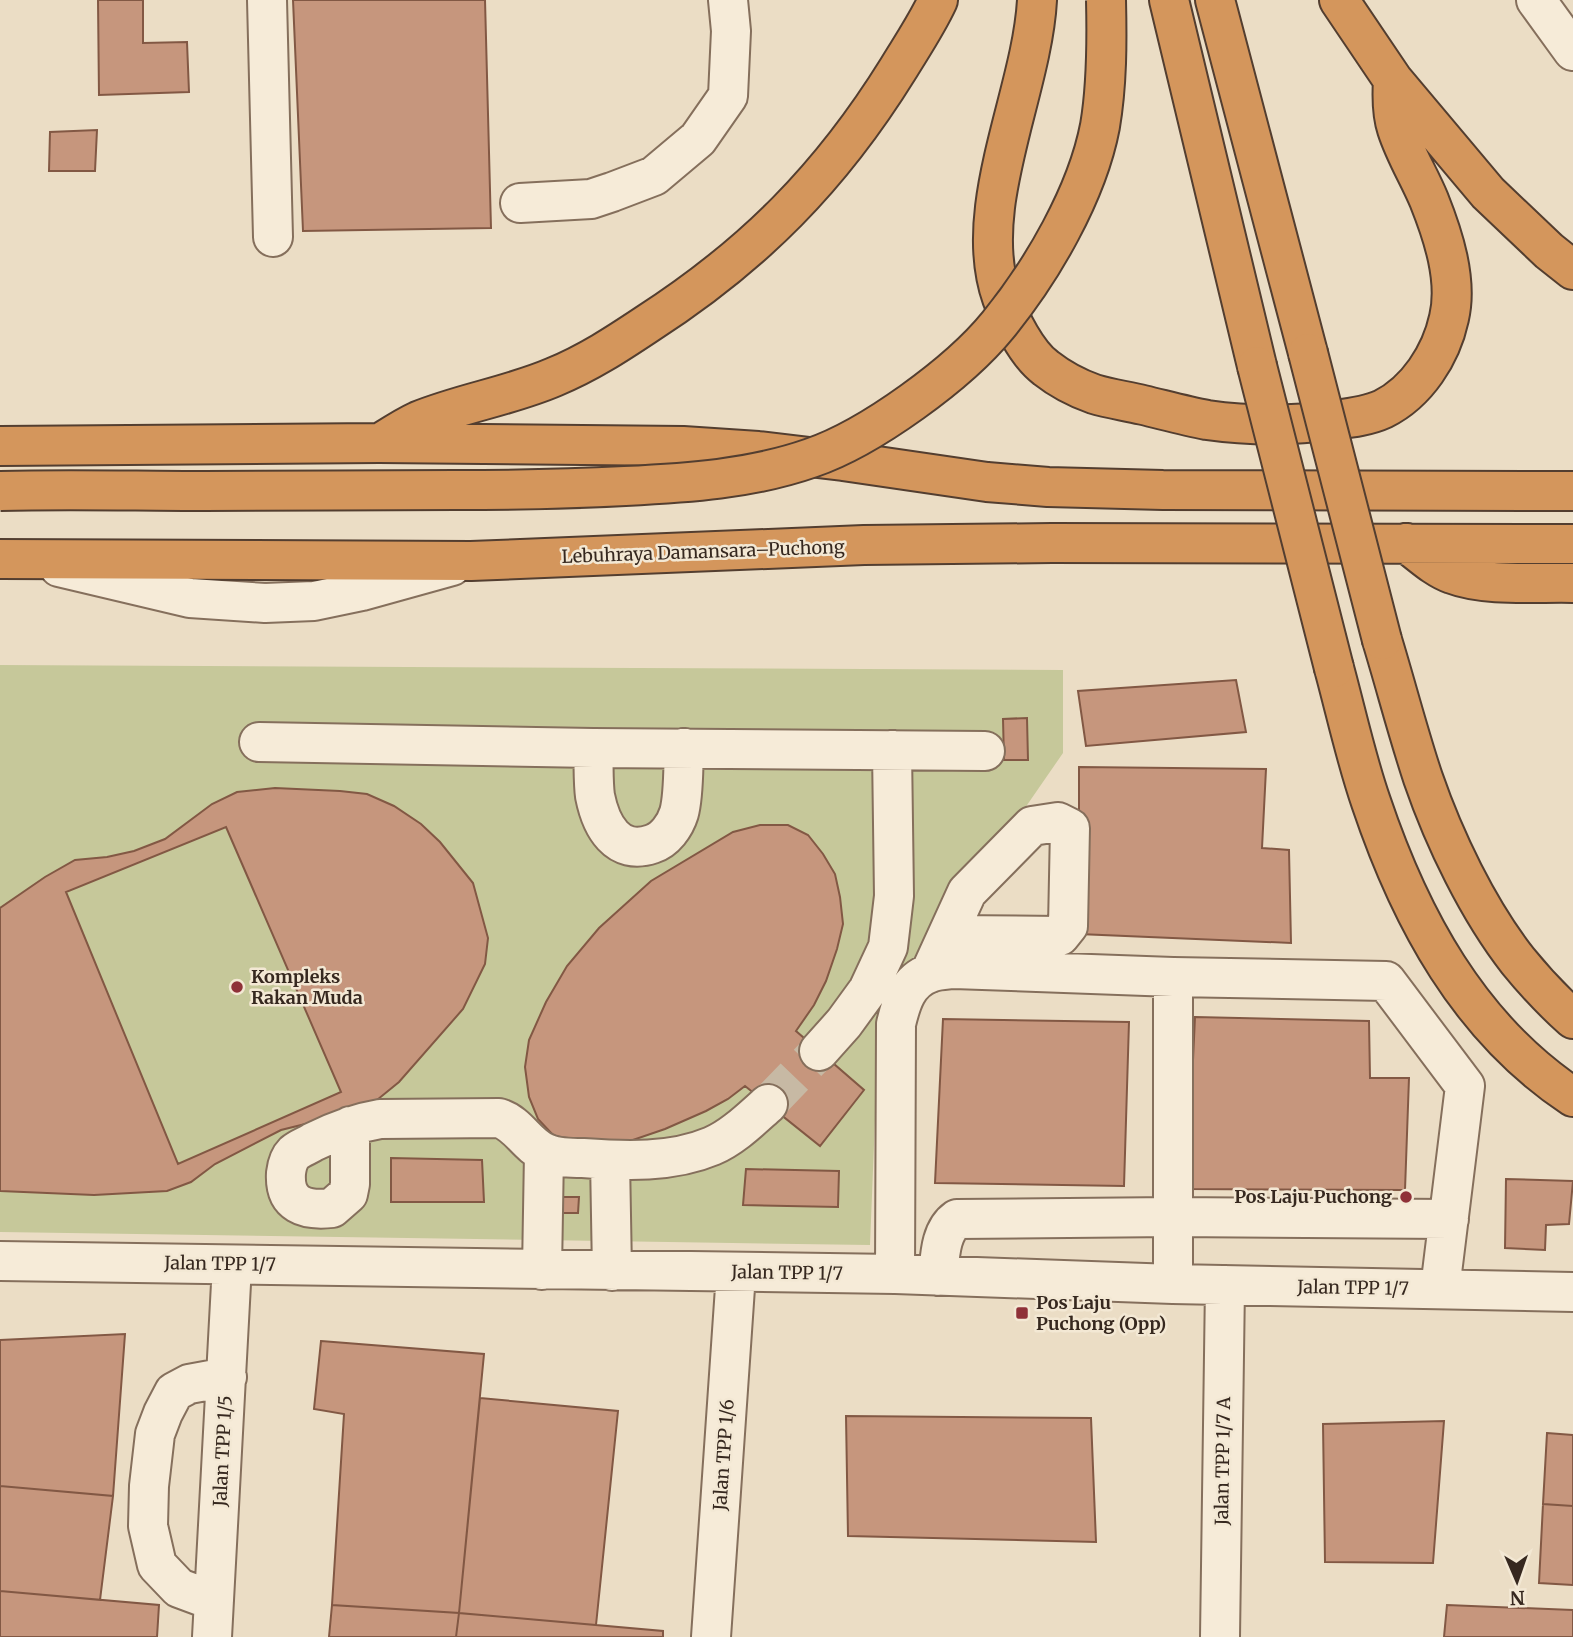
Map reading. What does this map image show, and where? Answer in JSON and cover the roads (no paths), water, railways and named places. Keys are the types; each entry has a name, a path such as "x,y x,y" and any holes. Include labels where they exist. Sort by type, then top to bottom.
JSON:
{"highway":[{"path":"379,443 416,422 509,394 555,377 599,356 689,297 735,261 804,195 844,148 882,94 939,0"},
{"path":"1037,0 1033,34 994,221 995,272 1003,300 1021,339 1042,366 1065,381 1095,394 1207,420 1285,424 1357,417 1381,410 1400,399 1430,364 1442,342 1450,316 1448,262 1429,201 1397,128 1392,99 1393,80"},
{"path":"0,491 547,490 727,479 813,457 853,439 934,384 968,356 997,326 1029,283 1055,241 1074,201 1089,165 1100,127 1105,81 1106,0"},
{"path":"1169,0 1257,366 1370,800 1419,918 1465,994 1521,1055 1553,1084 1573,1097"},
{"path":"1215,0 1381,640 1423,777 1453,851 1493,925 1518,961 1547,995 1573,1019"},
{"path":"1339,0 1393,80 1488,193 1573,270"},
{"path":"0,446 379,443 682,446 758,450 988,482 1048,487 1163,490 1573,491"},
{"name":"Lebuhraya Damansara–Puchong","path":"13,560 471,561 864,545 1052,543 1573,544"},
{"path":"1406,543 1452,574 1484,581 1573,583"}],"street":[{"path":"267,0 273,237"},
{"path":"520,203 591,199 612,192 654,176 698,139 728,96 731,31 728,0"},
{"path":"1535,0 1573,51"},
{"path":"259,742 985,751"},
{"path":"593,748 595,796 601,816 609,833 621,844 636,847 653,844 668,834 679,813 684,748"},
{"path":"819,1051 868,990 888,947 894,896 892,750"},
{"path":"930,973 948,935"},
{"path":"895,1274 896,1024 902,1001 914,982 930,973 954,969 1386,981 1465,1086 1440,1289"},
{"path":"1173,977 1173,1284"},
{"path":"350,1126 380,1119 499,1118 513,1125 544,1153 556,1157 662,1159 712,1146 737,1131 768,1104"},
{"path":"542,1270 544,1153"},
{"path":"610,1160 612,1271"},
{"path":"938,1276 942,1245 950,1224 957,1219 1449,1219"},
{"name":"Jalan TPP 1/7","path":"0,1261 895,1274 1173,1284 1573,1292"},
{"name":"Jalan TPP 1/5","path":"213,1619 232,1265"},
{"name":"Jalan TPP 1/6","path":"711,1637 736,1273"},
{"name":"Jalan TPP 1/7 A","path":"1220,1637 1225,1285"},
{"path":"213,1619 157,1565 148,1526 149,1486 155,1434 174,1392 189,1384 227,1377"}],"tunnel":[{"path":"768,1104 819,1051"}],"place":[{"name":"Kompleks Rakan Muda","path":"237,987"},
{"name":"Pos Laju Puchong","path":"1406,1197"},
{"name":"Pos Laju Puchong (Opp)","path":"1022,1313"}]}
